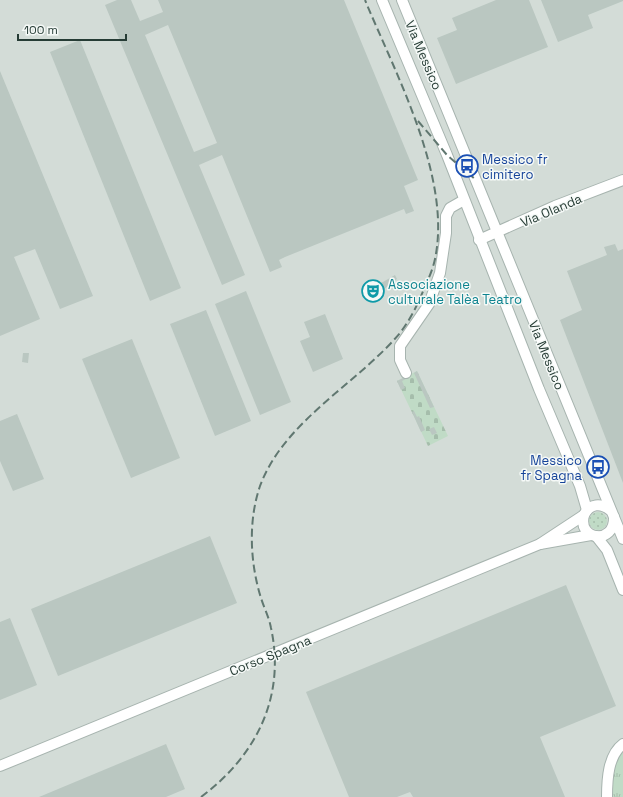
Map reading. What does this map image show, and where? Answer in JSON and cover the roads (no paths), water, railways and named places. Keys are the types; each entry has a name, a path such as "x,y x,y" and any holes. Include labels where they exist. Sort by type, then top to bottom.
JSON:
{"street":[{"name":"Via Messico","path":"382,0 464,200 538,389 580,486 585,512 584,528 607,550 623,590"},
{"name":"Via Messico","path":"402,0 623,539"},
{"name":"Via Olanda","path":"480,240 555,206 623,180"},
{"path":"406,373 400,360 400,346 429,304 440,273 446,233 446,216 450,208 464,200"},
{"path":"585,512 598,505 612,513 613,527 610,531 606,534 593,535"},
{"name":"Corso Spagna","path":"540,544 585,512"},
{"name":"Corso Spagna","path":"0,766 540,544 593,535"},
{"path":"607,797 610,767 613,756 623,744"}],"railway":[{"path":"201,797 220,781 237,763 251,744 262,723 270,701 274,678 275,653 270,624 257,585 252,542 254,513 260,486 271,463 286,442 304,422 383,352 400,333 419,300 435,259 438,228 436,195 428,161 418,127 365,0"},
{"path":"418,121 447,155 476,180"}],"place":[{"name":"Messico fr cimitero","path":"467,166"},
{"name":"Associazione culturale Talèa Teatro","path":"373,291"},
{"name":"Messico fr Spagna","path":"598,467"}]}
